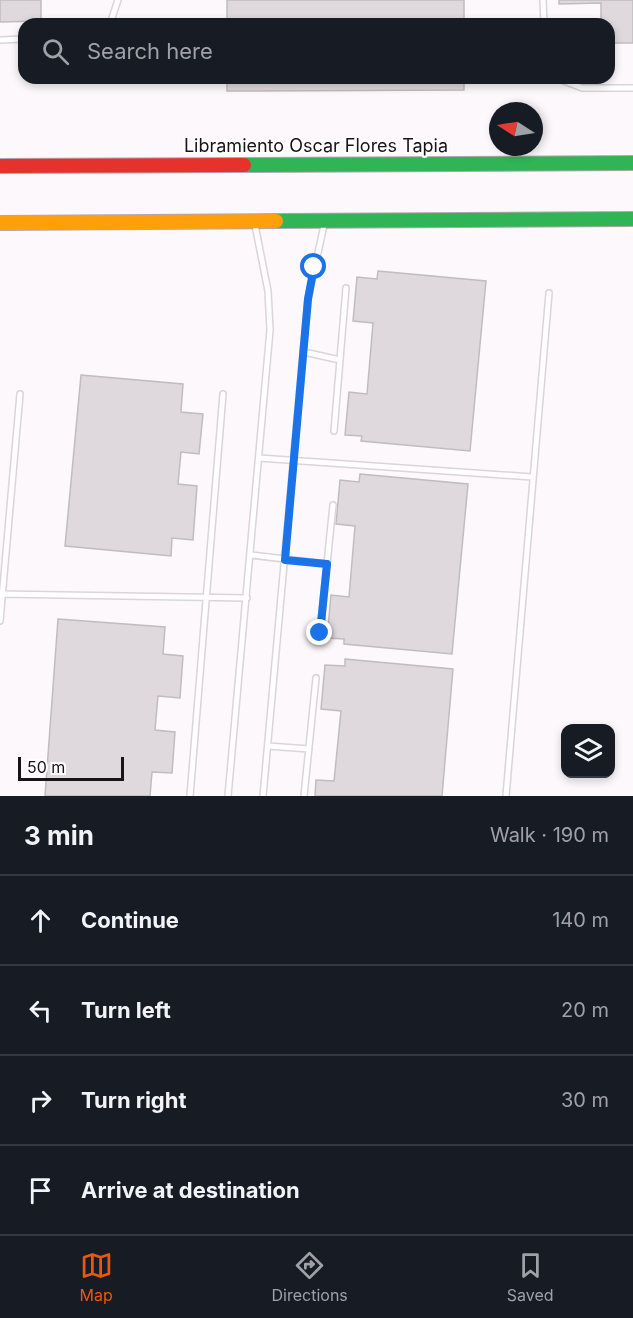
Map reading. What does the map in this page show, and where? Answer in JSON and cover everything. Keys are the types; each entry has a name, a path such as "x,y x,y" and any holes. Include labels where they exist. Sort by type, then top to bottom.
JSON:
{"highway":[{"name":"Libramiento Oscar Flores Tapia","path":"0,166 633,163"},
{"path":"0,223 633,219"}],"lane":[{"path":"112,18 118,0"},
{"path":"543,0 544,18"},
{"path":"0,39 18,39"},
{"path":"572,84 582,88 633,88"},
{"path":"228,796 270,330 268,291 254,220"},
{"path":"263,796 308,299 325,220"},
{"path":"334,431 346,288"},
{"path":"506,796 549,293"},
{"path":"304,352 340,360"},
{"path":"0,621 20,394"},
{"path":"190,796 223,394"},
{"path":"259,458 532,477"},
{"path":"320,633 333,505"},
{"path":"250,555 327,564"},
{"path":"1,594 246,598"},
{"path":"304,796 316,678"},
{"path":"268,746 309,749"}],"building":[{"path":"0,0 41,0 41,18 18,18 18,22 0,22"},
{"path":"227,0 464,0 464,18 227,18"},
{"path":"559,0 633,0 633,43 615,43 615,18 601,18 601,3 559,4"},
{"path":"227,84 464,84 464,90 227,91"},
{"path":"378,271 486,281 470,451 361,441 362,436 345,435 349,392 367,394 373,323 353,321 357,277 377,279"},
{"path":"81,375 183,384 181,412 203,414 199,454 181,452 178,484 197,486 193,540 172,538 171,556 65,546"},
{"path":"360,474 468,484 452,654 344,644 344,639 327,638 331,595 349,597 355,526 336,524 340,480 359,482"},
{"path":"58,619 165,627 163,654 183,656 180,698 158,696 155,730 175,732 172,773 152,772 150,796 45,796"},
{"path":"345,659 453,669 442,796 315,796 316,780 334,781 341,711 321,709 325,665 345,666"}],"traffic: fast":[{"path":"244,165 633,163"},
{"path":"276,221 633,219"}],"traffic: slow":[{"path":"0,223 276,221"}],"traffic: jam":[{"path":"0,166 244,165"}],"route":[{"path":"314,267 308,299 285,560 327,564 320,633"}]}
